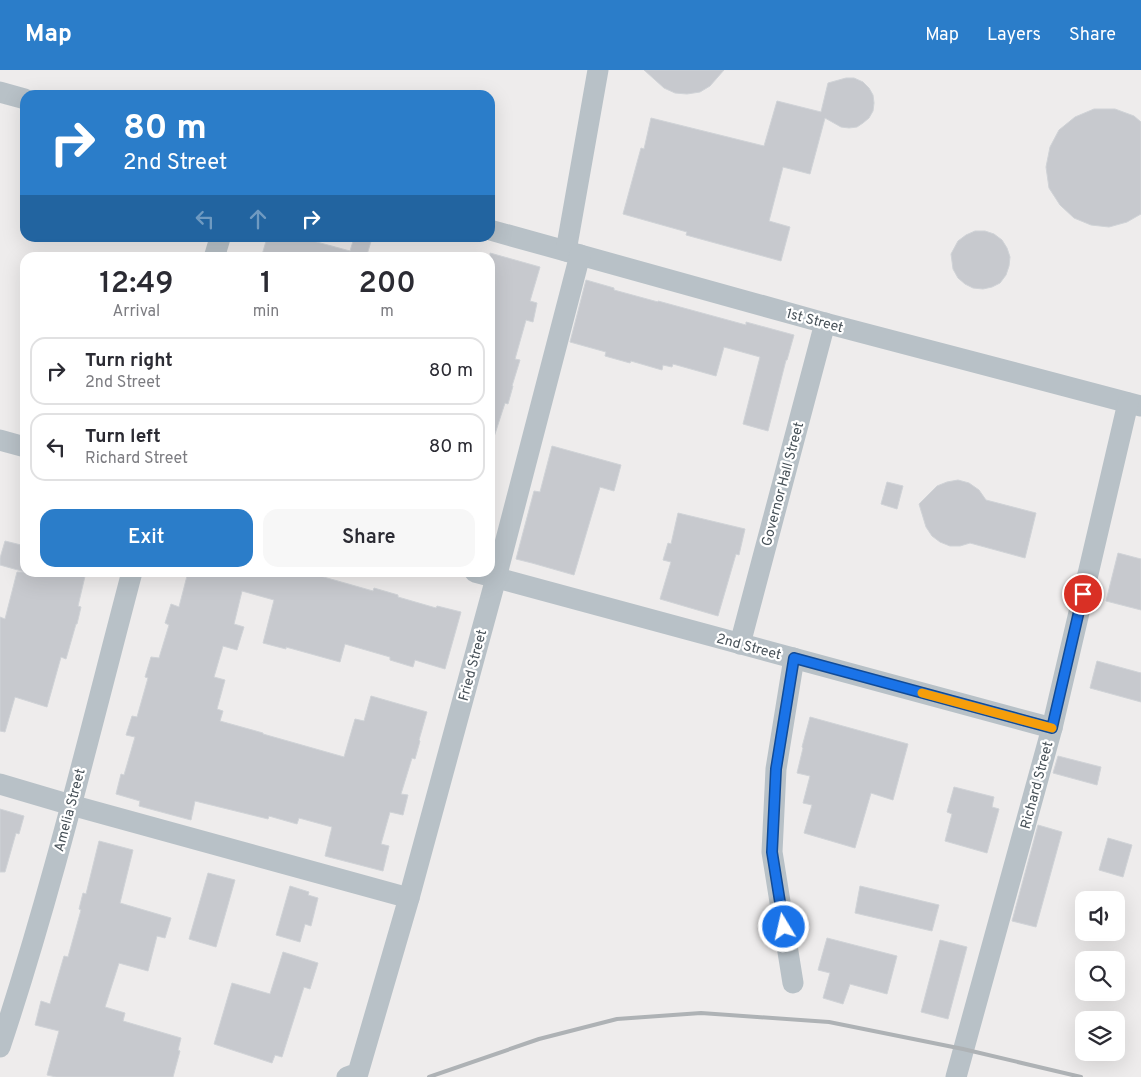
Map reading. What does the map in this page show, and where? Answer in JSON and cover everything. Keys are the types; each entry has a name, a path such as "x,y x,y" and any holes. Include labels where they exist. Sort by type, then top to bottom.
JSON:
{"street":[{"name":"Fried Street","path":"352,1075 409,898 496,578 573,253 598,70"},
{"path":"0,92 20,98"},
{"name":"1st Street","path":"495,231 825,324 1134,405"},
{"name":"Governor Hall Street","path":"740,644 825,324"},
{"name":"Richard Street","path":"956,1077 1052,728 1134,405"},
{"path":"0,440 20,446"},
{"name":"Amelia Street","path":"0,1046 17,995 71,805 131,577"},
{"name":"2nd Street","path":"492,577 1052,728"},
{"path":"793,982 772,852 776,769 794,658"},
{"path":"0,784 409,898"}],"building":[{"path":"644,70 724,70 710,86 700,92 687,94 675,93 664,88"},
{"path":"846,78 854,78 863,82 869,88 873,95 873,111 869,118 857,127 841,127 825,118 810,174 783,167 769,221 790,227 781,261 686,235 687,232 623,214 641,148 644,149 651,118 764,146 777,101 821,112 828,83"},
{"path":"1094,109 1115,109 1134,116 1141,122 1141,214 1127,222 1109,227 1091,225 1074,218 1060,205 1049,188 1046,167 1050,147 1059,130 1075,117"},
{"path":"975,231 985,231 994,234 1002,240 1010,257 1006,275 1000,283 983,289 973,288 965,284 958,278 953,269 951,254 958,241"},
{"path":"266,242 317,242 350,251 353,242 371,242 368,252 263,252"},
{"path":"495,254 540,267 530,301 537,303 533,322 526,320 515,359 520,360 508,404 505,403 495,434"},
{"path":"586,280 658,302 746,325 746,322 794,335 768,431 743,424 760,357 724,347 716,376 673,364 672,367 663,365 662,370 631,361 630,363 605,356 606,352 570,342"},
{"path":"552,446 621,465 614,491 600,487 574,575 516,559 534,491 540,492"},
{"path":"958,480 969,483 979,490 986,500 1036,513 1025,558 970,543 950,546 932,536 926,527 919,504 937,486"},
{"path":"887,482 903,486 897,509 881,504"},
{"path":"678,513 745,529 739,555 736,554 718,616 660,599 671,562 663,560 668,543 671,544"},
{"path":"5,541 20,545 20,571 0,565"},
{"path":"1118,553 1141,559 1141,610 1106,601"},
{"path":"17,572 20,572 20,577 85,577 78,606 81,607 77,624 66,659 61,657 47,707 15,697 5,732 0,731 0,617 5,619"},
{"path":"187,577 324,577 373,591 374,588 436,608 437,606 461,612 445,669 415,660 413,667 390,660 390,657 345,644 340,662 286,647 286,649 263,643 274,600 242,591 234,624 244,627 237,650 223,646 214,677 225,680 217,709 223,711 220,721 344,757 355,719 364,721 371,696 427,712 415,759 412,758 401,794 408,795 403,815 390,812 381,844 389,846 383,871 325,856 332,827 299,818 297,824 269,816 268,819 195,801 191,820 139,806 140,801 116,794 121,774 124,775 135,737 126,735 132,716 137,717 148,678 145,677 151,657 159,658 169,625 165,623 171,604 179,607"},
{"path":"1097,661 1141,673 1141,702 1090,688"},
{"path":"810,717 908,744 893,800 871,793 855,848 804,833 812,805 803,803 810,776 797,773"},
{"path":"1058,756 1101,767 1097,785 1053,773"},
{"path":"954,787 994,797 992,807 999,809 987,853 945,841 952,814 947,812"},
{"path":"0,809 24,816 19,834 16,833 5,872 0,872"},
{"path":"1038,825 1062,832 1036,927 1012,921"},
{"path":"1108,838 1132,845 1123,877 1099,870"},
{"path":"99,841 133,850 120,903 171,918 165,938 157,936 148,971 119,963 105,1007 125,1013 123,1021 181,1038 178,1050 180,1051 173,1077 56,1077 47,1075 59,1031 35,1025 41,1001 50,1004 64,956 68,957 81,910 79,909 83,893 86,894"},
{"path":"208,873 235,880 216,947 189,939"},
{"path":"290,886 309,892 308,895 318,898 311,926 305,924 300,942 276,935"},
{"path":"860,886 939,905 932,931 855,913"},
{"path":"827,938 897,956 887,994 850,984 843,1004 823,998 830,973 818,970"},
{"path":"940,940 967,947 948,1019 921,1012"},
{"path":"283,952 318,963 310,989 304,987 282,1057 275,1055 272,1063 214,1044 232,983 270,994"}],"railway":[{"path":"429,1077 539,1039 617,1019 701,1013 829,1022 963,1049 1081,1077"}],"slow traffic":[{"path":"922,693 1052,728"}],"route":[{"path":"784,927 772,852 776,769 794,658 1052,728 1083,594"}]}
